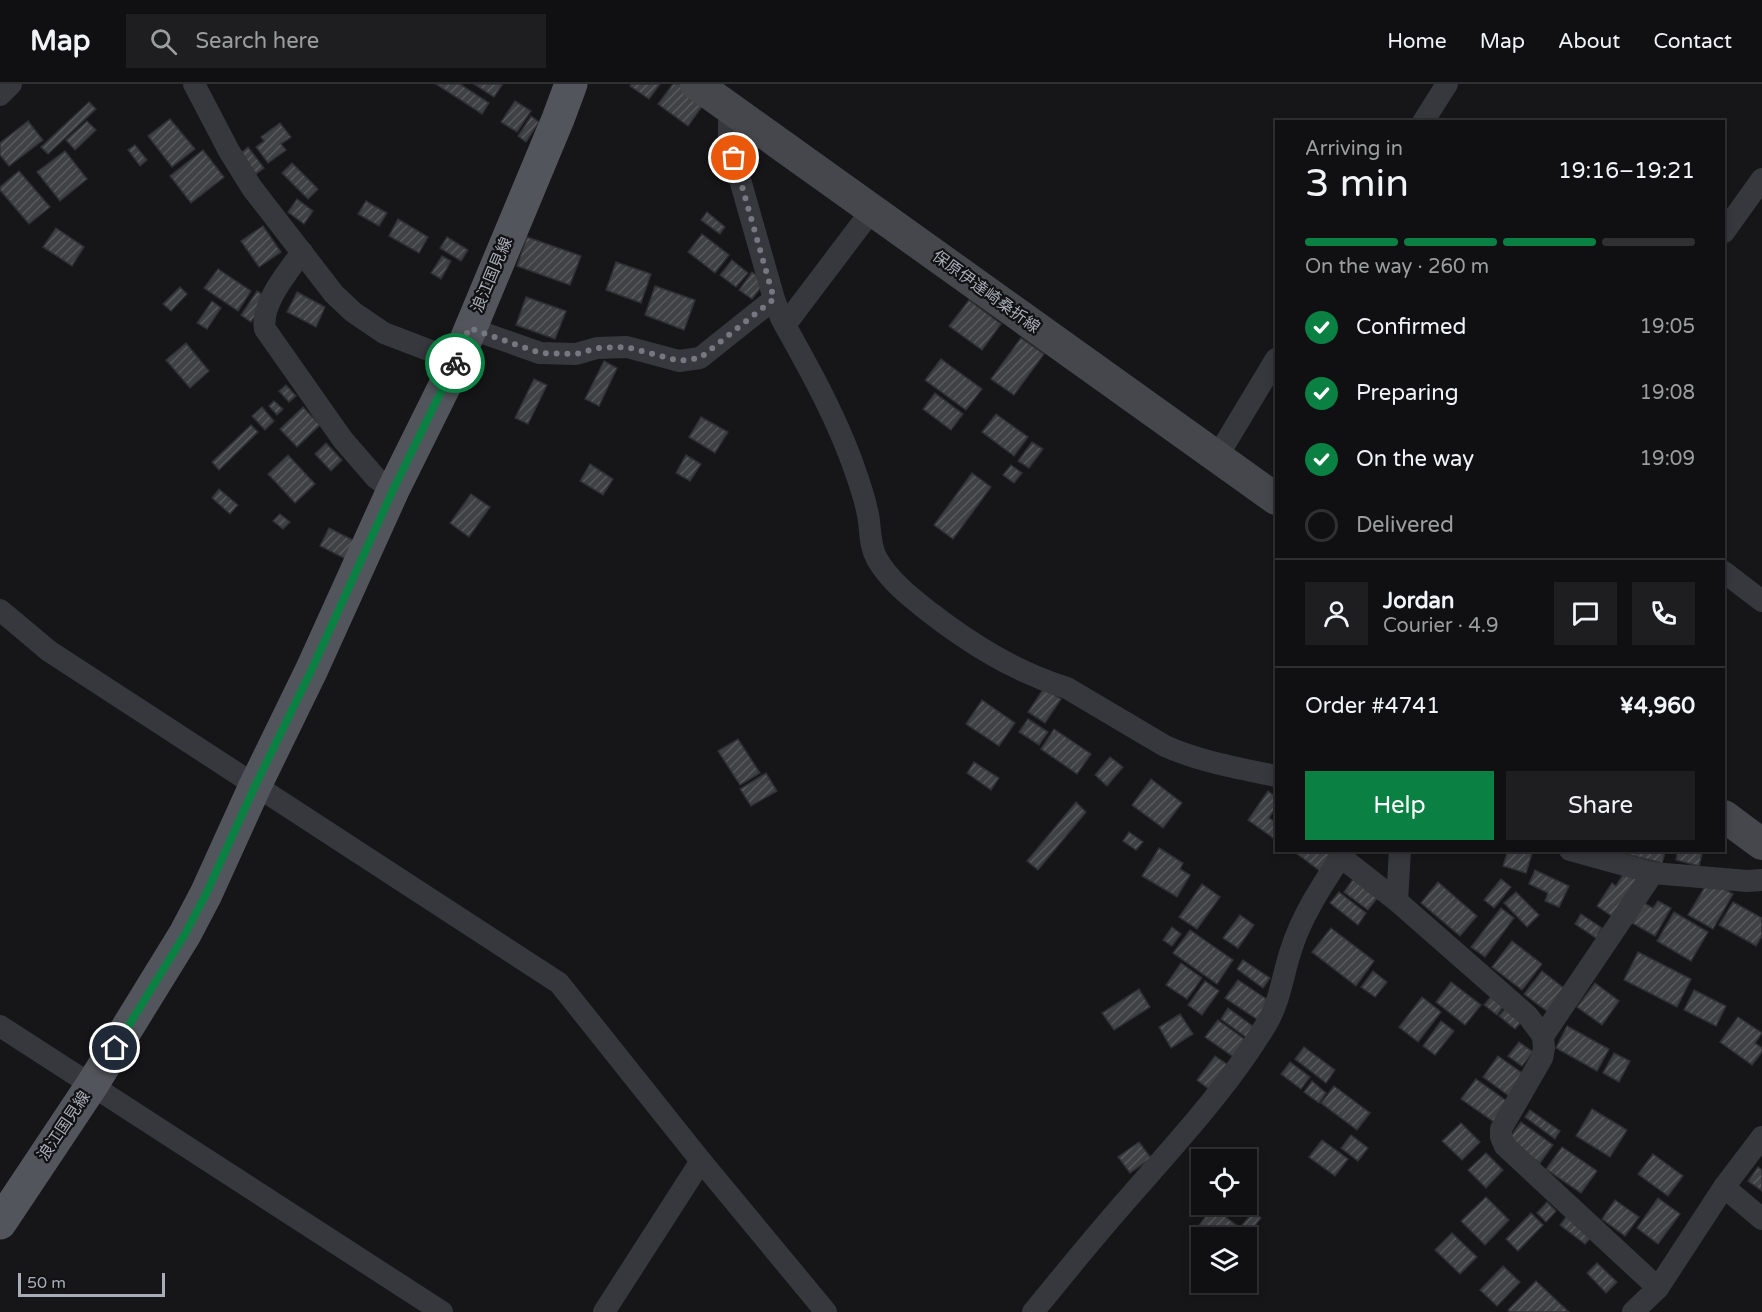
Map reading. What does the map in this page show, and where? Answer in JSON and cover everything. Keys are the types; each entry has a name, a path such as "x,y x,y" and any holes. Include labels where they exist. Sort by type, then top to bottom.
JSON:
{"main road":[{"name":"浪江国見線","path":"0,1223 92,1085 185,934 206,894 393,490 457,361 571,84"},
{"name":"保原伊達崎桑折線","path":"697,84 1275,498"},
{"path":"1725,817 1762,844"}],"street":[{"path":"0,95 11,84"},
{"path":"194,84 229,151 252,188 334,294 353,312 384,333 457,361"},
{"path":"1424,120 1447,84"},
{"path":"733,111 729,123 729,141 774,299 839,429 858,478 868,515 872,549 883,570 910,597 970,643 989,654 1051,683 1067,688 1165,746 1197,759 1275,776"},
{"path":"1725,231 1755,204 1762,179"},
{"path":"785,325 872,210"},
{"path":"302,252 264,313 265,329 343,440 376,478 393,490"},
{"path":"469,328 540,353 576,354 597,348 627,347 679,361 700,358 774,299"},
{"path":"1217,457 1275,361"},
{"path":"1725,573 1762,601"},
{"path":"0,610 49,651 559,983 701,1161 826,1312"},
{"path":"1397,901 1400,852"},
{"path":"1577,852 1653,873 1747,881 1762,880"},
{"path":"1033,1312 1107,1222 1196,1121 1268,1022 1297,934 1323,885 1343,854 1528,1016 1543,1036 1542,1058 1501,1130 1505,1146 1658,1288"},
{"path":"1543,1036 1653,873"},
{"path":"0,1026 442,1312"},
{"path":"1634,1312 1658,1288 1724,1187 1762,1137"},
{"path":"604,1312 701,1161"},
{"path":"1724,1187 1762,1219"}],"building":[{"path":"436,84 460,84 489,103 482,114"},
{"path":"474,84 500,84 502,85 494,97"},
{"path":"631,84 660,84 649,99 630,86"},
{"path":"673,84 682,84 706,101 688,126 658,104"},
{"path":"515,101 531,111 517,132 501,122"},
{"path":"89,102 96,109 48,154 41,147"},
{"path":"531,116 539,122 526,142 518,136"},
{"path":"170,119 195,149 172,167 148,136"},
{"path":"28,121 43,140 9,166 0,155 0,143"},
{"path":"87,121 96,130 75,150 66,140"},
{"path":"280,123 291,137 281,144 286,150 268,163 256,147 264,141 261,137"},
{"path":"135,145 147,160 140,166 128,150"},
{"path":"248,147 264,168 256,174 241,153"},
{"path":"203,150 224,177 191,203 170,176"},
{"path":"65,151 87,179 60,201 37,172"},
{"path":"292,163 318,189 308,199 282,173"},
{"path":"19,171 50,207 29,224 0,190 0,187"},
{"path":"297,199 313,211 304,224 288,212"},
{"path":"366,201 387,213 379,226 358,214"},
{"path":"707,212 725,227 720,234 701,220"},
{"path":"398,219 428,237 419,253 389,236"},
{"path":"263,226 281,252 259,267 241,241"},
{"path":"56,228 84,247 72,266 43,247"},
{"path":"702,234 729,255 715,273 688,252"},
{"path":"447,237 468,250 461,261 440,248"},
{"path":"527,237 581,256 570,285 517,266"},
{"path":"442,256 451,261 441,279 431,273"},
{"path":"732,260 748,273 736,287 720,275"},
{"path":"616,262 651,274 641,303 606,290"},
{"path":"218,269 251,291 238,311 204,288"},
{"path":"752,272 765,282 752,299 739,290"},
{"path":"655,286 695,300 684,330 645,315"},
{"path":"180,287 187,294 171,311 163,304"},
{"path":"257,291 268,298 251,322 241,315"},
{"path":"297,292 325,307 316,327 287,312"},
{"path":"526,297 566,311 555,339 516,325"},
{"path":"969,300 1001,324 982,350 949,326"},
{"path":"212,301 221,308 207,329 197,323"},
{"path":"1021,338 1044,354 1014,395 991,379"},
{"path":"186,343 209,371 190,388 166,360"},
{"path":"941,359 982,389 966,410 925,380"},
{"path":"604,361 617,368 599,406 585,399"},
{"path":"534,379 547,385 528,424 515,418"},
{"path":"286,385 296,396 289,402 279,391"},
{"path":"935,393 963,414 951,430 923,409"},
{"path":"274,401 283,409 277,415 269,406"},
{"path":"262,407 274,421 265,430 252,416"},
{"path":"303,407 320,425 297,447 280,429"},
{"path":"996,414 1028,437 1014,456 982,432"},
{"path":"701,417 728,432 715,453 689,437"},
{"path":"251,425 258,432 219,470 212,462"},
{"path":"1032,442 1043,449 1029,468 1018,461"},
{"path":"326,443 342,460 331,471 315,454"},
{"path":"288,455 315,484 295,503 268,474"},
{"path":"686,455 701,464 690,481 676,473"},
{"path":"590,464 613,479 603,495 580,481"},
{"path":"1011,465 1022,473 1014,483 1003,475"},
{"path":"972,473 991,487 953,539 934,525"},
{"path":"219,489 238,505 230,514 212,498"},
{"path":"471,494 490,507 469,537 450,523"},
{"path":"280,514 290,522 283,529 273,521"},
{"path":"329,528 355,541 346,559 320,546"},
{"path":"1044,688 1061,699 1045,723 1028,712"},
{"path":"982,700 1015,723 999,746 966,724"},
{"path":"1028,719 1048,732 1039,745 1019,732"},
{"path":"1054,729 1091,754 1077,774 1041,749"},
{"path":"738,739 760,773 740,785 718,751"},
{"path":"1110,757 1123,767 1107,786 1095,775"},
{"path":"974,762 999,778 991,790 967,773"},
{"path":"766,773 777,791 751,806 740,789"},
{"path":"1151,779 1182,803 1163,828 1132,805"},
{"path":"1268,791 1275,796 1275,809 1269,818 1275,821 1275,839 1248,820"},
{"path":"1076,802 1086,812 1038,870 1027,861"},
{"path":"1129,832 1143,842 1136,850 1123,841"},
{"path":"1159,848 1183,863 1180,869 1190,875 1177,897 1142,876"},
{"path":"1295,852 1333,852 1320,871"},
{"path":"1507,852 1532,852 1526,873 1503,866"},
{"path":"1626,852 1665,852 1662,863 1625,854"},
{"path":"1678,852 1702,852 1699,866 1676,860"},
{"path":"1628,867 1643,876 1616,919 1597,906 1612,883 1616,886"},
{"path":"1535,870 1569,886 1559,907 1545,901 1548,893 1529,884"},
{"path":"1354,878 1378,897 1368,910 1344,892"},
{"path":"1501,879 1511,887 1494,908 1484,900"},
{"path":"1709,880 1733,894 1713,929 1688,915"},
{"path":"1438,882 1477,916 1460,936 1421,903"},
{"path":"1202,884 1220,897 1197,929 1179,917"},
{"path":"1339,892 1366,913 1358,925 1330,903"},
{"path":"1516,892 1539,915 1527,927 1504,903"},
{"path":"1658,901 1671,908 1655,936 1632,923 1644,903 1653,908"},
{"path":"1733,902 1762,918 1762,936 1756,946 1719,925"},
{"path":"1501,908 1514,918 1485,957 1471,947"},
{"path":"1674,912 1708,932 1691,961 1657,941"},
{"path":"1581,914 1602,928 1596,938 1575,924"},
{"path":"1240,915 1254,925 1238,948 1223,938"},
{"path":"1172,927 1181,934 1172,946 1163,940"},
{"path":"1331,928 1374,961 1356,986 1312,952"},
{"path":"1190,930 1233,960 1217,984 1173,953"},
{"path":"1512,941 1542,964 1522,990 1492,967"},
{"path":"1638,952 1691,979 1677,1007 1624,980"},
{"path":"1243,960 1270,978 1263,988 1237,969"},
{"path":"1181,963 1202,978 1187,999 1166,985"},
{"path":"1373,971 1387,982 1375,997 1361,987"},
{"path":"1542,971 1565,989 1548,1012 1524,994"},
{"path":"1238,980 1271,1002 1258,1020 1225,998"},
{"path":"1205,981 1219,991 1202,1015 1188,1005"},
{"path":"1451,982 1481,1005 1465,1025 1436,1002"},
{"path":"1595,983 1619,1001 1602,1025 1577,1007"},
{"path":"1139,989 1150,1007 1114,1030 1102,1013"},
{"path":"1694,990 1726,1006 1716,1026 1684,1010"},
{"path":"1494,993 1506,1003 1497,1015 1484,1005"},
{"path":"1422,997 1441,1012 1418,1042 1399,1027"},
{"path":"1228,1008 1254,1027 1247,1038 1221,1019"},
{"path":"1506,1008 1522,1021 1515,1029 1499,1016"},
{"path":"1180,1014 1193,1034 1171,1048 1159,1027"},
{"path":"1738,1017 1762,1033 1755,1043 1762,1048 1762,1052 1752,1065 1720,1042"},
{"path":"1218,1020 1247,1041 1235,1058 1205,1037"},
{"path":"1441,1021 1454,1031 1435,1055 1423,1046"},
{"path":"1567,1026 1609,1049 1597,1071 1556,1048"},
{"path":"1519,1042 1533,1052 1522,1066 1508,1056"},
{"path":"1304,1047 1335,1070 1326,1083 1295,1059"},
{"path":"1614,1053 1630,1061 1619,1082 1603,1073"},
{"path":"1215,1056 1228,1065 1210,1090 1197,1080"},
{"path":"1498,1056 1525,1075 1509,1096 1483,1077"},
{"path":"1290,1062 1310,1077 1301,1089 1281,1074"},
{"path":"1476,1079 1508,1102 1494,1122 1461,1099"},
{"path":"1312,1081 1326,1093 1319,1103 1304,1092"},
{"path":"1334,1086 1370,1113 1357,1130 1321,1103"},
{"path":"1592,1109 1627,1130 1610,1157 1576,1136"},
{"path":"1530,1110 1560,1131 1555,1139 1525,1117"},
{"path":"1521,1122 1553,1145 1540,1163 1508,1140"},
{"path":"1461,1123 1480,1142 1462,1160 1442,1141"},
{"path":"1351,1135 1368,1148 1358,1161 1341,1148"},
{"path":"1322,1140 1348,1159 1335,1176 1309,1157"},
{"path":"1139,1142 1151,1158 1130,1173 1118,1157"},
{"path":"1562,1147 1597,1171 1581,1193 1546,1169"},
{"path":"1486,1153 1503,1170 1486,1188 1468,1170"},
{"path":"1653,1154 1683,1176 1668,1196 1638,1174"},
{"path":"1758,1167 1762,1170 1762,1191 1748,1181"},
{"path":"1486,1197 1509,1220 1485,1245 1461,1221"},
{"path":"1658,1198 1680,1214 1658,1244 1637,1228"},
{"path":"1615,1200 1639,1217 1625,1236 1602,1219"},
{"path":"1547,1202 1556,1211 1546,1222 1537,1213"},
{"path":"1531,1213 1543,1225 1518,1251 1506,1239"},
{"path":"1207,1215 1223,1215 1236,1225 1235,1227 1198,1227"},
{"path":"1250,1215 1261,1218 1254,1227 1240,1227"},
{"path":"1567,1216 1593,1235 1585,1244 1560,1225"},
{"path":"1452,1233 1477,1257 1460,1274 1435,1250"},
{"path":"1597,1263 1617,1282 1606,1293 1587,1273"},
{"path":"1503,1266 1520,1282 1497,1306 1480,1290"},
{"path":"1536,1281 1569,1312 1510,1312 1508,1310"}],"way so far":[{"path":"455,363 469,328 540,353 576,354 597,348 627,347 679,361 700,358 774,299 734,158"}],"route":[{"path":"115,1048 185,934 206,894 393,490 455,363"}]}
